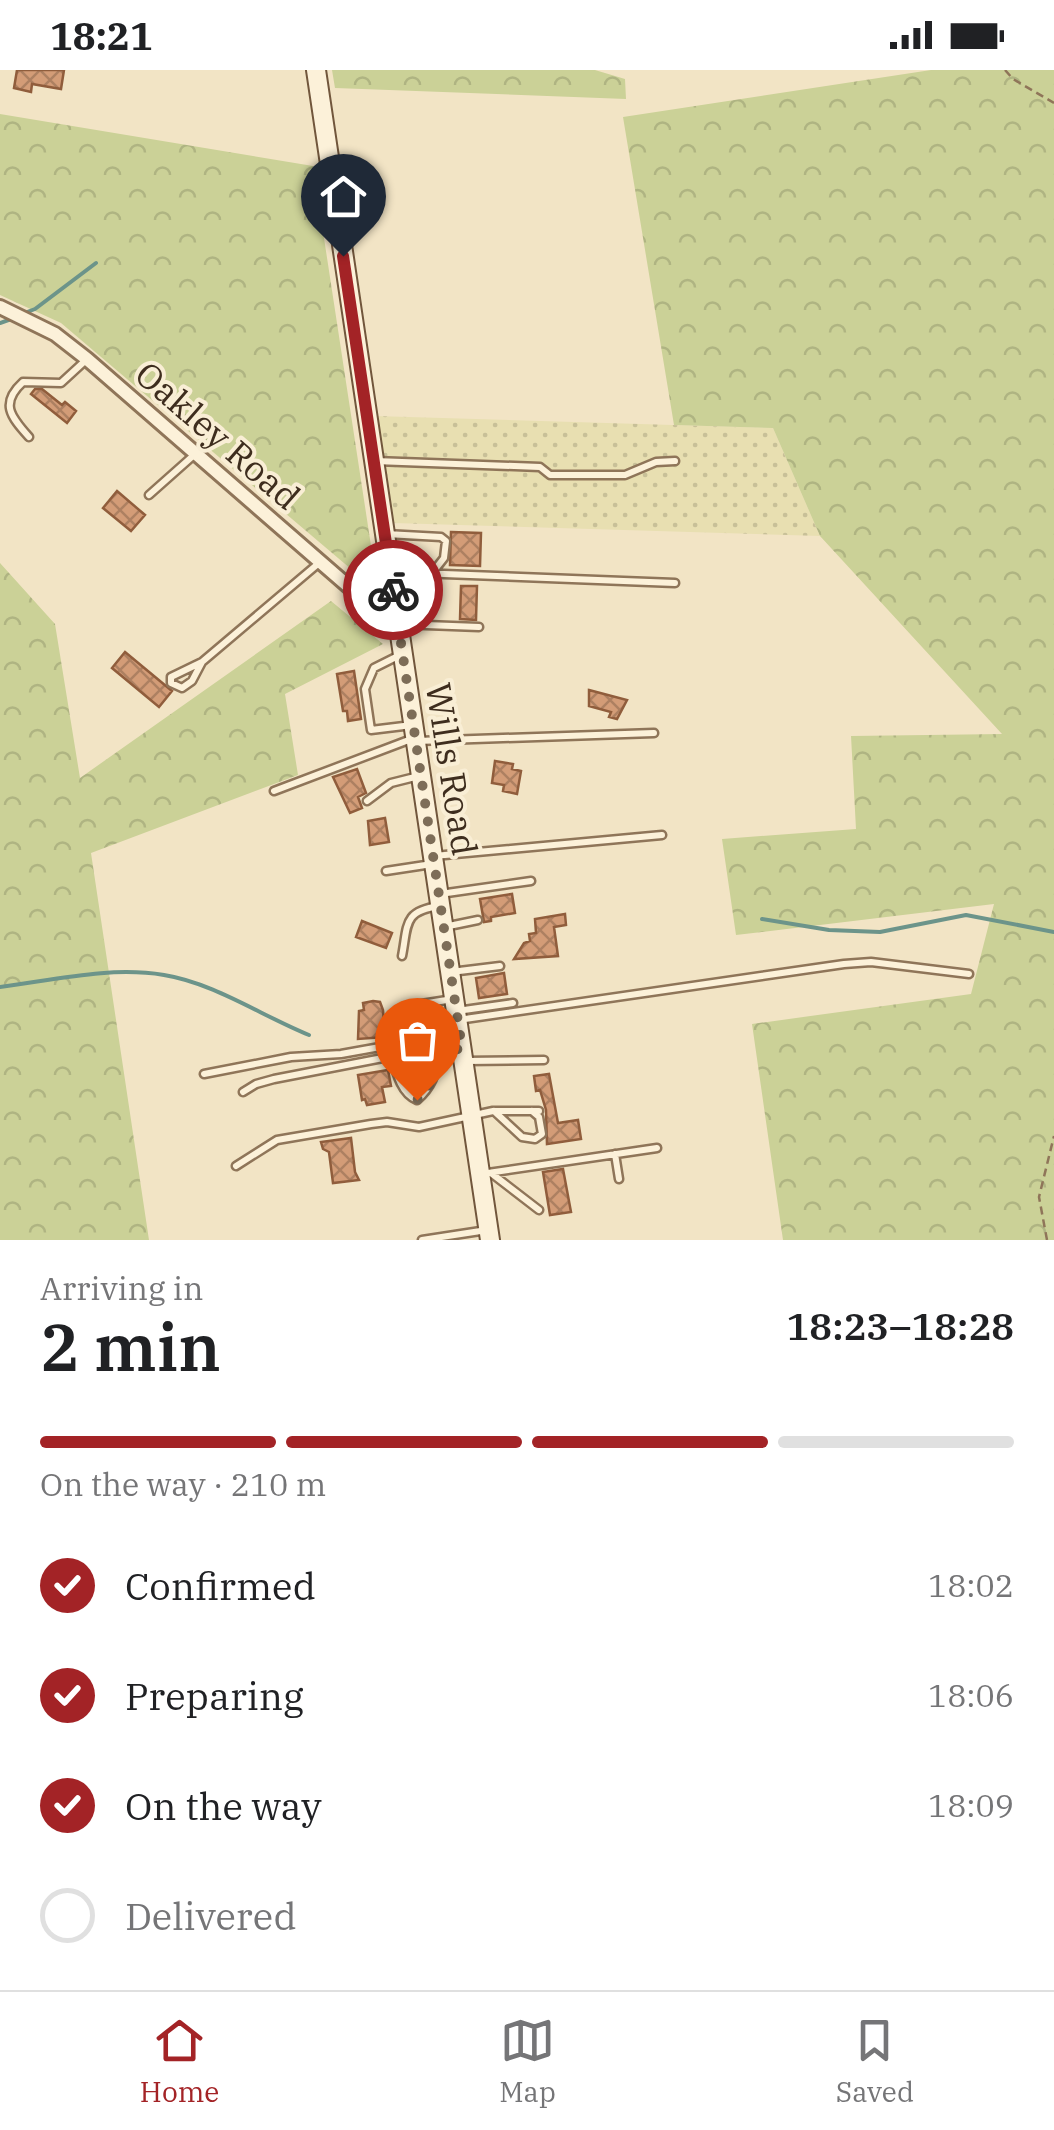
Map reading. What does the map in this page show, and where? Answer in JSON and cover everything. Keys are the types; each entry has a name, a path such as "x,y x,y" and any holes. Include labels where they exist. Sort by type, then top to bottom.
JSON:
{"street":[{"name":"Wills Road","path":"316,70 471,1114 485,1173 489,1235"},
{"name":"Oakley Road","path":"0,307 55,334 363,600 378,606 395,604"}],"lane":[{"path":"29,437 10,409 8,400 13,390 23,382 61,383 87,360"},
{"path":"149,495 194,454"},
{"path":"373,460 540,467 550,475 625,475 656,462 676,461"},
{"path":"384,534 442,537 446,552 432,574"},
{"path":"202,662 192,681 182,688 171,682 170,677 202,662 319,563"},
{"path":"390,572 675,583"},
{"path":"398,624 479,627"},
{"path":"402,654 374,668 365,688 371,730 414,735 654,733"},
{"path":"274,791 414,735"},
{"path":"367,802 392,784 420,776"},
{"path":"386,871 433,860 662,836"},
{"path":"402,956 409,918 420,908 439,900 532,880"},
{"path":"443,927 478,920"},
{"path":"204,1074 250,1064 341,1054 458,1029 844,964 871,962 968,974"},
{"path":"450,972 500,966"},
{"path":"392,1057 403,1088 417,1100 435,1074 436,1055 458,1029 513,1003"},
{"path":"409,1006 458,1029 544,1060"},
{"path":"244,1092 274,1078 426,1050 436,1055"},
{"path":"236,1166 277,1140 387,1122 419,1128 471,1114 493,1111 535,1111 542,1134 536,1139 522,1136 493,1111"},
{"path":"485,1173 657,1148"},
{"path":"615,1154 618,1179"},
{"path":"485,1173 539,1210"},
{"path":"422,1240 489,1235"}],"path":[{"path":"1005,70 1054,103"},
{"path":"1047,1240 1039,1197 1054,1136"}],"shaded area":[{"path":"375,416 773,428 820,536 393,523"}],"green space":[{"path":"332,70 595,70 625,79 626,99 335,88"},
{"path":"931,70 1054,70 1054,1240 783,1240 752,1024 971,994 994,904 736,935 722,839 856,829 851,736 1002,734 820,536 773,428 674,425 623,117"},
{"path":"0,114 313,166 377,585 371,586 61,323 0,295"},
{"path":"0,563 55,624 80,778 331,601 383,644 285,694 298,775 91,853 149,1240 0,1240"}],"building":[{"path":"17,70 64,70 61,89 32,84 31,92 14,88"},
{"path":"42,389 76,411 67,423 31,394"},
{"path":"117,491 145,515 131,531 103,508"},
{"path":"451,532 481,533 480,566 450,565"},
{"path":"461,586 477,586 476,620 460,619"},
{"path":"125,652 172,691 159,707 112,668"},
{"path":"354,671 361,719 348,721 337,674"},
{"path":"589,690 627,700 617,719 609,717 611,712 589,706"},
{"path":"495,761 513,764 512,769 521,771 517,794 503,791 504,785 492,783"},
{"path":"357,769 366,793 358,797 362,808 350,813 333,777"},
{"path":"385,818 389,842 370,845 368,821"},
{"path":"512,894 515,913 484,922 480,899"},
{"path":"565,914 566,925 554,927 558,956 514,959 524,943 530,941 529,934 536,933 535,919"},
{"path":"362,921 392,933 386,948 356,937"},
{"path":"504,973 507,994 479,998 476,978"},
{"path":"380,1002 383,1010 385,1037 358,1039 359,1011 364,1010 363,1003"},
{"path":"388,1070 391,1086 382,1087 385,1102 367,1105 362,1100 358,1075"},
{"path":"549,1074 558,1123 578,1120 581,1139 547,1144 546,1110 540,1090 536,1091 534,1076"},
{"path":"351,1138 359,1180 333,1183 329,1152 321,1142"},
{"path":"563,1169 571,1212 550,1215 543,1172"}],"waterway":[{"path":"22,314 35,309 96,263"},
{"path":"0,323 14,318"},
{"path":"762,919 829,930 880,932 966,915 1054,932"},
{"path":"0,987 103,973 164,975 219,992 309,1035"}],"way so far":[{"path":"393,590 462,1048 436,1055 435,1074 417,1100"}],"route":[{"path":"343,256 393,590"}]}
